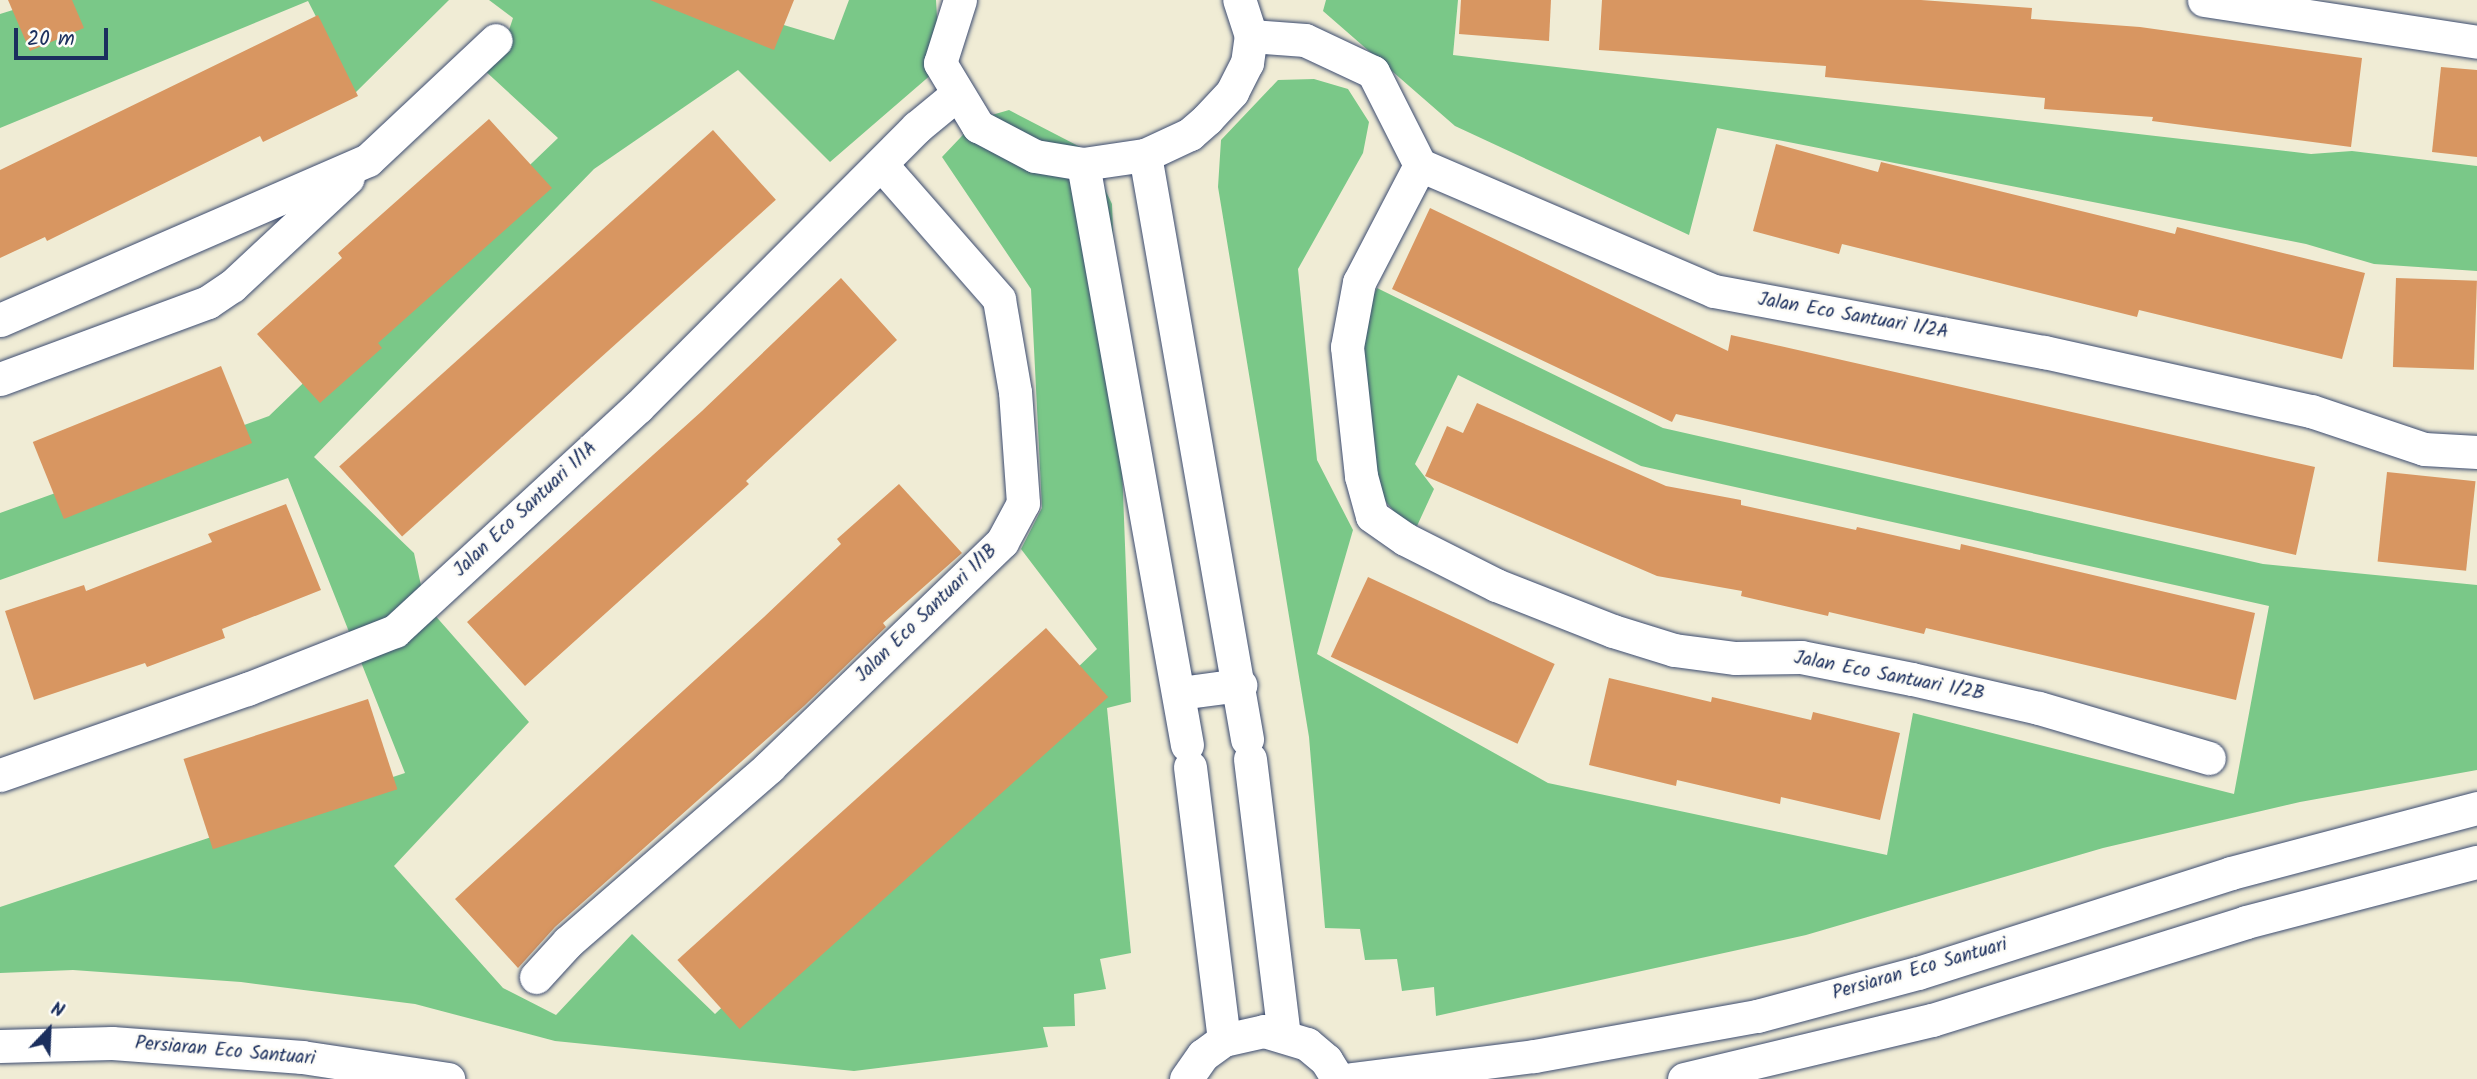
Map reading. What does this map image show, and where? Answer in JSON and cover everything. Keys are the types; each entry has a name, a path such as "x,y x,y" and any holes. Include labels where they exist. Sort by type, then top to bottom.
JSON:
{"street":[{"path":"937,0 947,33"},
{"path":"960,0 947,33 940,63 978,126 1035,156 1083,164 1145,155 1190,134 1232,92 1305,40"},
{"path":"2204,0 2477,42"},
{"path":"1232,92 1247,62 1245,11 1373,72 1420,165"},
{"path":"0,379 208,302 232,286 496,40"},
{"name":"Jalan Eco Santuari 1/1A","path":"0,775 260,684 395,631 638,407 881,164 957,94"},
{"path":"1145,155 1240,685 1284,1034"},
{"path":"0,320 368,160"},
{"name":"Jalan Eco Santuari 1/1B","path":"536,977 568,942 769,767 993,552 1023,503 1015,392 999,299 881,164"},
{"path":"1083,164 1180,693 1224,1040"},
{"name":"Jalan Eco Santuari 1/2A","path":"1420,165 1714,291 2045,352 2311,411 2424,449 2477,452"},
{"name":"Jalan Eco Santuari 1/2B","path":"1420,165 1359,282 1346,347 1361,476 1372,516 1405,539 1496,585 1613,631 1674,650 1735,658 1801,657 1912,679 2039,708 2209,758"},
{"path":"1180,693 1240,685"},
{"name":"Persiaran Eco Santuari","path":"1352,1079 1534,1056 1758,1016 1918,972 2231,873 2477,808"},
{"path":"1684,1079 1932,1020 2246,922 2477,862"},
{"path":"1186,1079 1203,1055 1224,1040 1244,1033 1284,1034 1307,1044 1338,1079"},
{"name":"Persiaran Eco Santuari","path":"0,1046 112,1043 275,1055 448,1079"}],"green space":[{"path":"45,0 449,0 355,93 308,1 0,128 0,14"},
{"path":"489,0 700,0 834,40 849,0 936,0 940,67 830,162 738,70 594,169 314,457 414,553 425,604 529,722 394,866 503,988 556,1015 632,934 715,1014 1097,649 1021,549 1042,508 1031,289 942,157 978,119 1009,110 1086,150 1112,204 1131,702 1107,708 1131,953 1100,959 1106,989 1074,994 1075,1026 1043,1027 1048,1047 854,1071 555,1041 415,1004 241,982 73,970 0,973 0,907 405,773 288,478 0,580 0,513 269,416 558,138 482,68 508,33 513,18"},
{"path":"1326,0 1458,0 1453,55 2311,154 2352,151 2477,166 2477,271 2374,264 2306,244 1717,128 1689,235 1455,126 1323,11"},
{"path":"1314,79 1348,89 1369,122 1363,153 1298,269 1317,460 1353,530 1317,654 1548,783 1887,855 1913,713 2234,794 2269,606 1641,466 1458,375 1415,464 1434,489 1417,526 1397,515 1381,496 1366,443 1363,317 1377,288 1663,428 2263,564 2477,585 2477,770 2300,802 2103,848 1806,935 1436,1016 1434,987 1402,991 1397,959 1365,960 1360,929 1325,928 1309,737 1218,187 1221,140 1278,80"}],"building":[{"path":"8,0 72,0 84,28 30,51"},
{"path":"650,0 794,0 774,50"},
{"path":"1461,0 1551,0 1549,41 1459,34"},
{"path":"1602,0 1921,0 2032,8 2031,19 2140,27 2362,58 2351,147 2152,121 2153,117 2044,109 2045,98 1825,77 1826,66 1599,50"},
{"path":"318,15 358,96 263,142 260,136 47,241 45,237 0,258 0,170"},
{"path":"2441,67 2477,70 2477,157 2432,152"},
{"path":"489,119 552,188 378,343 382,348 320,403 257,334 342,258 338,253"},
{"path":"713,130 776,200 402,536 339,467"},
{"path":"1776,144 1878,172 1881,162 2175,234 2177,227 2365,273 2342,359 2139,310 2137,317 1842,244 1839,254 1753,231"},
{"path":"1430,208 1728,351 1731,335 2315,467 2296,555 1676,414 1672,422 1392,289"},
{"path":"841,278 897,340 746,481 749,484 525,686 467,622 702,411"},
{"path":"2396,278 2477,281 2474,370 2393,367"},
{"path":"221,366 252,443 64,519 33,442"},
{"path":"1477,403 1666,486 1741,500 1741,505 1856,530 1857,527 1960,550 1961,544 2255,613 2236,700 1926,628 1924,634 1829,612 1828,616 1741,596 1742,591 1657,576 1425,476 1447,426 1463,433"},
{"path":"2387,472 2476,481 2466,571 2378,562"},
{"path":"899,484 962,553 883,623 886,627 804,706 555,927 518,968 455,899 764,617 841,544 837,539"},
{"path":"286,504 321,590 222,629 225,638 147,667 145,663 34,700 5,611 84,585 86,591 212,542 208,534"},
{"path":"1368,577 1555,664 1518,744 1331,657"},
{"path":"1046,628 1108,697 740,1029 677,960"},
{"path":"1609,678 1711,702 1712,697 1811,720 1813,712 1900,733 1880,820 1781,797 1780,804 1677,780 1676,786 1589,765"},
{"path":"368,699 397,789 213,849 183,759"}]}
